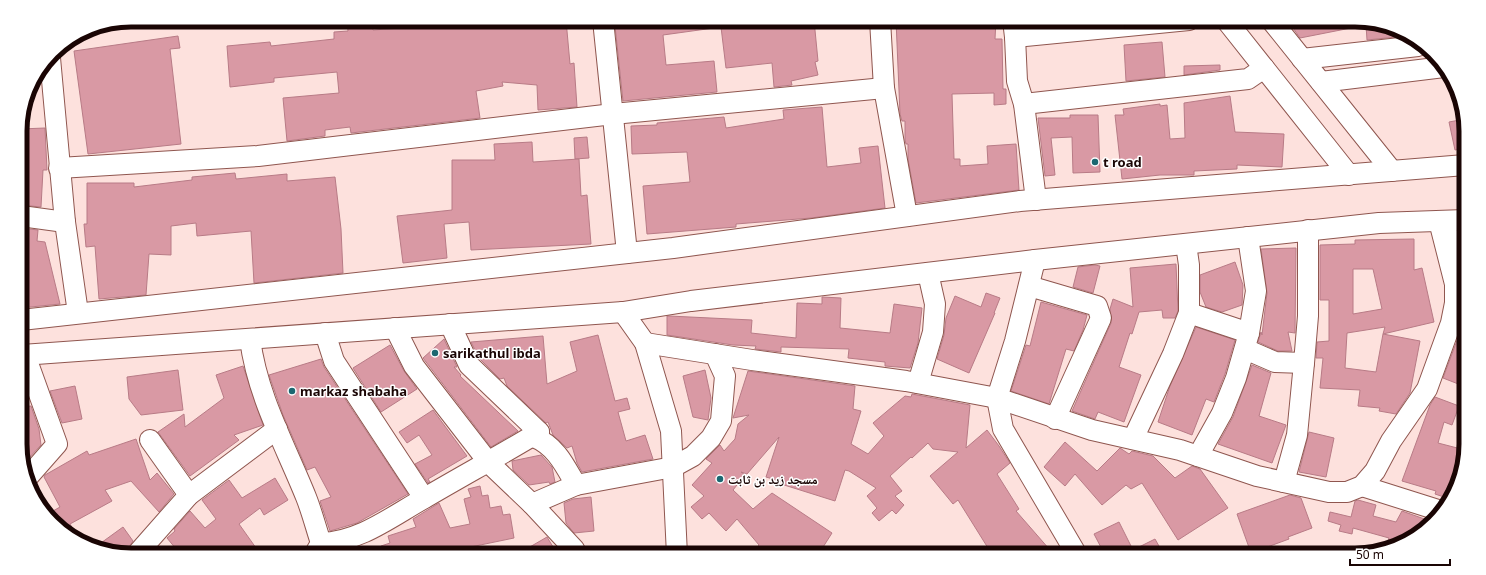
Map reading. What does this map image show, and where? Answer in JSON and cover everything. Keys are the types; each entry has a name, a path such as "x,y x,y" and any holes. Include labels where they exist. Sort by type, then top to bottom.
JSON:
{"street":[{"path":"604,27 627,253"},
{"path":"880,27 884,88 907,216"},
{"path":"1036,27 1014,28 1017,81 1024,104 1036,200"},
{"path":"1232,27 1349,175"},
{"path":"1277,27 1392,171"},
{"path":"1302,59 1415,46"},
{"path":"51,66 59,168 78,313"},
{"path":"1024,104 1248,79 1264,68"},
{"path":"1321,82 1437,68"},
{"path":"59,168 258,156 613,114 884,88"},
{"path":"27,319 627,253 1036,200 1459,165"},
{"path":"27,217 65,222"},
{"path":"27,355 623,312 691,301 928,272 1308,230 1379,223 1459,220"},
{"path":"1439,221 1459,251"},
{"path":"645,343 918,383 997,398 1055,419 1092,430 1180,450 1257,476 1329,492 1347,492 1362,486 1375,471 1391,441 1426,389 1451,323 1455,303 1455,284 1439,221"},
{"path":"1284,482 1297,435 1304,363 1308,316 1308,230"},
{"path":"1198,456 1222,413 1247,341 1256,291 1248,237"},
{"path":"1133,440 1173,354 1189,313 1189,265 1186,244"},
{"path":"1035,260 1015,342 997,398 1003,429 1073,548"},
{"path":"918,383 933,332 935,304 928,272"},
{"path":"1029,286 1097,306 1101,318 1055,419"},
{"path":"623,312 645,343 671,431 677,548"},
{"path":"1189,313 1247,341 1275,362 1304,363"},
{"path":"450,324 469,365 539,432"},
{"path":"395,328 414,366 489,463 532,504 573,548"},
{"path":"324,334 334,361 424,498"},
{"path":"250,339 254,365 276,429 307,498 318,548"},
{"path":"532,504 576,486 673,467 693,456 711,438 721,421 725,376 715,354"},
{"path":"27,363 57,444 32,473"},
{"path":"142,548 189,495 276,429"},
{"path":"321,548 365,532 489,463 539,432"},
{"path":"539,432 534,437 543,441 559,455 576,486"},
{"path":"150,440 189,495"},
{"path":"1362,486 1435,509"}],"building":[{"path":"348,27 373,27 373,30 402,27 567,27 570,64 574,63 577,107 538,110 537,85 502,82 503,86 476,91 480,118 351,133 350,127 325,130 325,136 287,141 283,98 339,93 337,72 274,78 274,82 230,87 227,46 270,42 271,46 334,39 334,32 348,31"},
{"path":"615,27 721,27 663,35 666,65 714,61 717,92 623,101"},
{"path":"721,27 815,27 818,61 815,62 818,75 791,81 792,85 774,87 772,63 726,68"},
{"path":"896,27 996,27 995,39 1002,39 1003,89 1006,89 1006,104 994,105 994,93 952,94 954,159 960,159 960,166 988,164 987,146 1016,144 1019,190 916,203 908,159 908,144 906,144 905,140 905,121 902,121 900,114"},
{"path":"1293,27 1356,27 1300,38"},
{"path":"1366,28 1375,29 1396,37 1367,40"},
{"path":"178,36 180,48 170,49 181,144 88,154 74,51"},
{"path":"1162,42 1165,77 1126,81 1124,45"},
{"path":"1220,65 1220,70 1184,75 1184,66"},
{"path":"1230,96 1235,132 1284,134 1282,167 1237,165 1237,169 1194,171 1194,175 1160,175 1122,179 1115,115 1124,115 1123,109 1160,104 1160,106 1167,105 1170,139 1185,138 1184,103"},
{"path":"822,107 827,167 861,163 859,148 878,146 885,208 811,218 736,224 736,227 647,234 643,186 690,182 687,152 632,154 631,126 657,125 657,123 724,117 726,128 784,119 783,110"},
{"path":"1070,115 1098,115 1100,172 1073,173 1072,137 1051,138 1055,175 1045,176 1038,118 1070,118"},
{"path":"1458,120 1459,149 1455,150 1449,122"},
{"path":"45,128 47,170 43,170 41,207 27,206 27,129"},
{"path":"587,137 589,158 575,159 574,138"},
{"path":"532,142 533,162 579,159 581,196 587,195 591,244 471,250 469,222 444,224 447,258 403,263 397,216 452,210 452,160 495,160 494,144"},
{"path":"235,173 236,179 287,174 287,181 335,177 341,229 343,273 254,283 251,231 197,236 196,223 171,226 171,255 149,254 146,295 99,299 95,246 86,247 84,224 87,224 87,183 134,183 134,187 192,180 192,177"},
{"path":"27,229 38,230 37,241 45,242 60,304 27,307"},
{"path":"1414,239 1414,270 1422,268 1434,322 1383,334 1420,341 1410,393 1396,414 1379,411 1380,408 1358,406 1360,390 1320,388 1323,358 1316,358 1317,342 1329,341 1329,300 1320,300 1320,245 1355,244 1355,240","holes":["1353,269 1373,269 1382,309 1353,314","1385,327 1376,372 1345,368 1347,333"]},
{"path":"1296,248 1295,333 1288,332 1292,351 1278,351 1258,342 1261,332 1262,335 1267,293 1261,249"},
{"path":"1235,262 1243,285 1242,305 1222,312 1206,307 1200,292 1200,275"},
{"path":"1176,264 1178,311 1175,318 1163,318 1162,310 1139,312 1132,334 1130,333 1119,367 1141,375 1124,422 1098,412 1095,419 1072,411 1111,323 1110,309 1113,299 1133,307 1130,268"},
{"path":"1095,265 1100,266 1093,293 1073,287 1078,267"},
{"path":"986,293 1000,298 969,373 937,359 944,335 946,318 955,296 981,307"},
{"path":"822,297 841,298 840,328 890,333 894,304 922,308 918,343 910,368 885,366 885,362 848,358 849,349 781,347 781,352 755,349 756,346 733,345 667,335 667,316 669,316 752,320 751,333 796,338 797,303 822,304"},
{"path":"1041,302 1087,315 1083,330 1074,351 1066,349 1049,404 1011,391 1026,345 1030,346"},
{"path":"1196,327 1235,340 1225,374 1214,402 1206,399 1192,435 1158,422 1170,386"},
{"path":"598,335 615,401 627,398 630,409 618,412 626,441 645,435 653,459 582,472 577,463 572,446 567,448 553,435 548,422 546,423 507,386 504,378 500,379 479,358 471,342 543,336 547,384 577,371 570,342"},
{"path":"1459,335 1459,384 1443,378"},
{"path":"444,339 457,367 454,367 461,375 460,376 518,431 491,447 423,358"},
{"path":"390,345 404,371 417,389 381,412 353,368"},
{"path":"321,359 324,367 408,494 357,523 330,531 320,501 331,497 315,467 307,470 283,415 269,375"},
{"path":"1252,365 1271,373 1259,416 1286,425 1272,463 1218,444 1233,417"},
{"path":"243,366 263,425 234,435 239,440 190,476 158,432 184,414 185,427 224,398 216,375"},
{"path":"178,370 183,410 141,415 129,399 127,377"},
{"path":"705,370 711,398 708,420 693,417 683,376"},
{"path":"748,371 855,386 853,409 861,411 851,444 868,454 884,436 873,423 905,396 911,397 912,394 970,405 966,448 987,430 1010,463 997,474 1019,509 1016,511 1048,548 988,548 958,500 953,504 930,476 958,452 933,449 928,443 912,458 911,457 890,476 902,491 895,496 904,505 896,514 892,510 879,521 872,513 877,508 867,496 876,488 849,471 845,470 835,501 781,484 783,482 766,477 779,437 747,474 741,472 745,475 733,490 753,509 772,493 832,533 822,548 756,548 759,545 737,519 726,531 709,513 702,519 691,507 704,496 692,485 712,463 706,459 720,445 724,451 735,439 738,424 749,415 733,418"},
{"path":"75,386 82,419 62,423 50,391"},
{"path":"1435,397 1459,406 1452,425 1444,422 1438,443 1459,448 1457,464 1453,477 1444,497 1435,494 1436,491 1402,481 1430,405"},
{"path":"27,406 31,406 39,429 41,445 28,459 27,444"},
{"path":"433,410 467,456 428,479 430,482 428,483 415,464 432,455 419,435 407,443 399,432"},
{"path":"1309,432 1334,438 1326,477 1299,472"},
{"path":"136,439 150,480 157,473 174,494 159,512 131,481 105,490 112,501 70,524 74,531 62,522 52,512 60,507 44,477 87,451 89,455"},
{"path":"1065,442 1097,471 1120,448 1129,454 1132,451 1153,456 1175,478 1192,466 1200,469 1228,508 1178,540 1142,483 1131,489 1126,485 1102,505 1075,474 1065,486 1044,467"},
{"path":"541,455 552,467 555,482 550,484 549,482 529,485 513,470 512,461"},
{"path":"275,478 288,500 264,515 260,508 239,524 256,548 175,548 167,538 175,531 174,529 190,511 205,528 216,519 202,500 229,480 242,498"},
{"path":"480,486 482,496 488,495 490,508 501,506 503,515 510,514 514,538 466,548 382,548 381,546 390,543 388,536 416,527 413,519 439,503 450,528 470,524 464,499 471,497 468,489"},
{"path":"1290,495 1301,498 1312,528 1265,548 1249,548 1237,514"},
{"path":"591,497 594,531 574,533 566,523 564,503 573,499"},
{"path":"1358,500 1376,505 1373,516 1396,522 1402,511 1425,519 1413,530 1387,542 1389,538 1353,528 1352,534 1339,531 1341,525 1328,521 1330,512 1351,517 1355,501"},
{"path":"1119,522 1132,548 1101,548 1094,534"},
{"path":"123,527 133,541 129,548 101,543"},
{"path":"547,537 554,548 528,548"},
{"path":"1155,539 1160,548 1137,548"}],"place":[{"name":"t road","path":"1095,162"},
{"name":"sarikathul ibda","path":"435,353"},
{"name":"markaz shabaha","path":"292,391"},
{"name":"مسجد زيد بن ثابت","path":"720,479"}]}
